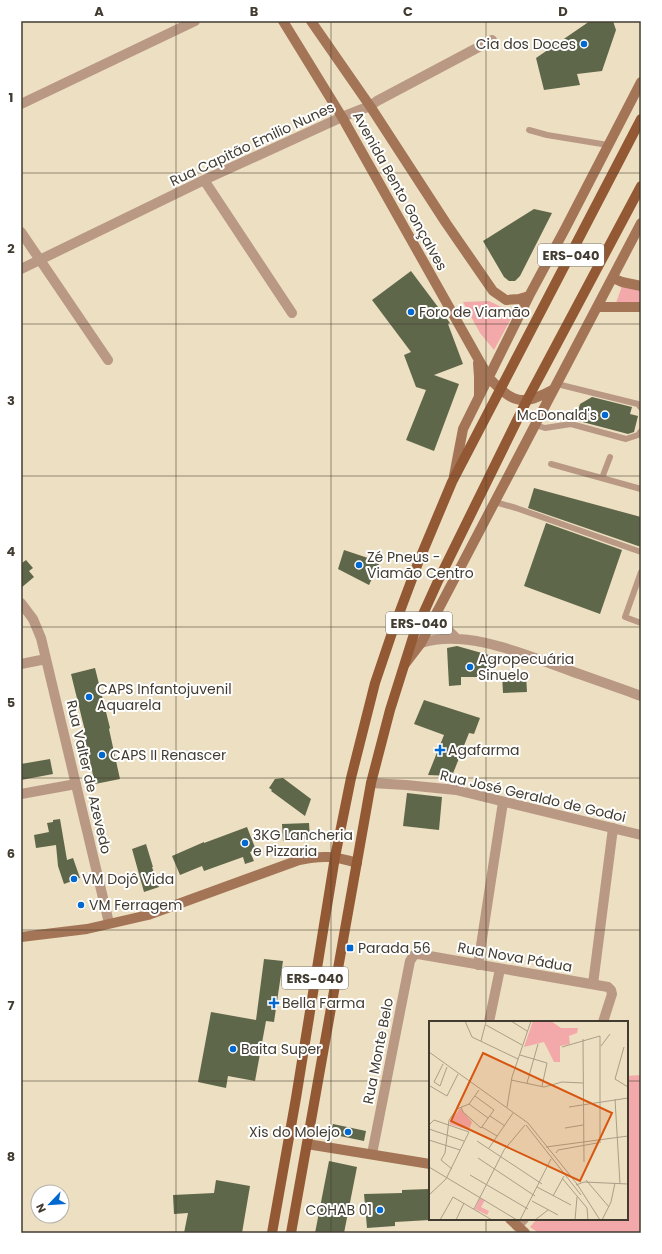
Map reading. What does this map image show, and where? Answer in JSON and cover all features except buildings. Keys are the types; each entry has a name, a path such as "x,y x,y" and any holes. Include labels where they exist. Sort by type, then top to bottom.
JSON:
{"main road":[{"name":"Avenida Bento Gonçalves","path":"283,21 342,117 488,378 512,399 527,400"},
{"name":"Avenida Bento Gonçalves","path":"311,21 370,106 446,223 493,291 506,300 519,299 529,296"},
{"path":"452,482 463,429 529,296 641,82"},
{"name":"ERS-040","path":"272,1233 296,1098 335,857 351,778 375,683 418,563 452,482 641,119"},
{"name":"ERS-040","path":"291,1233 371,783 390,710 414,634 438,581 527,400 641,186"},
{"path":"405,664 421,643 641,223"},
{"path":"613,278 622,282 641,286"},
{"path":"597,307 641,307"},
{"path":"477,357 479,398"},
{"path":"527,400 544,395 556,386"},
{"path":"21,937 87,929 148,915 298,860 316,856 335,857 357,863"},
{"path":"307,1144 429,1164"}],"street":[{"path":"21,104 195,21"},
{"name":"Rua Capitão Emilio Nunes","path":"21,269 204,180 342,117 370,106 492,40"},
{"path":"204,180 292,313"},
{"path":"21,232 108,360"},
{"name":"Rua Valter de Azevedo","path":"21,603 33,618 41,638 109,924"},
{"path":"437,612 445,627 457,639"},
{"path":"421,643 438,638 457,639 502,646 641,696"},
{"path":"21,664 46,659"},
{"name":"Rua José Geraldo de Godoi","path":"371,783 456,790 641,835"},
{"path":"21,794 76,784"},
{"path":"478,965 503,802"},
{"path":"593,984 613,828"},
{"name":"Rua Nova Pádua","path":"414,955 418,954 608,987 612,994 603,1021"},
{"name":"Rua Monte Belo","path":"372,1154 410,961 414,955"},
{"path":"490,1021 500,968"}],"lane":[{"path":"529,130 608,145"},
{"path":"556,386 638,404 641,408"},
{"path":"534,425 545,428 570,424 626,439 640,434"},
{"path":"602,478 610,457"},
{"path":"551,464 641,489"},
{"path":"495,502 641,552"},
{"path":"641,572 625,617 641,623"}],"shaded area":[{"path":"622,286 641,288 641,305 616,303"},
{"path":"489,301 514,313 494,350 480,333 463,302"},
{"path":"641,1075 641,1233 539,1233 530,1227 536,1220 628,1220 628,1076"}],"place":[{"name":"Cia dos Doces","path":"584,44"},
{"name":"Foro de Viamão","path":"411,312"},
{"name":"McDonald's","path":"605,415"},
{"name":"Zé Pneus - Viamão Centro","path":"359,565"},
{"name":"Agropecuária Sinuelo","path":"470,667"},
{"name":"CAPS Infantojuvenil Aquarela","path":"89,697"},
{"name":"Agafarma","path":"440,750"},
{"name":"CAPS II Renascer","path":"102,755"},
{"name":"3KG Lancheria e Pizzaria","path":"245,843"},
{"name":"VM Dojô Vida","path":"74,879"},
{"name":"VM Ferragem","path":"81,905"},
{"name":"Parada 56","path":"350,948"},
{"name":"Bella Farma","path":"274,1003"},
{"name":"Baita Super","path":"233,1049"},
{"name":"Xis do Molejo","path":"348,1132"},
{"name":"COHAB 01","path":"380,1210"}]}
